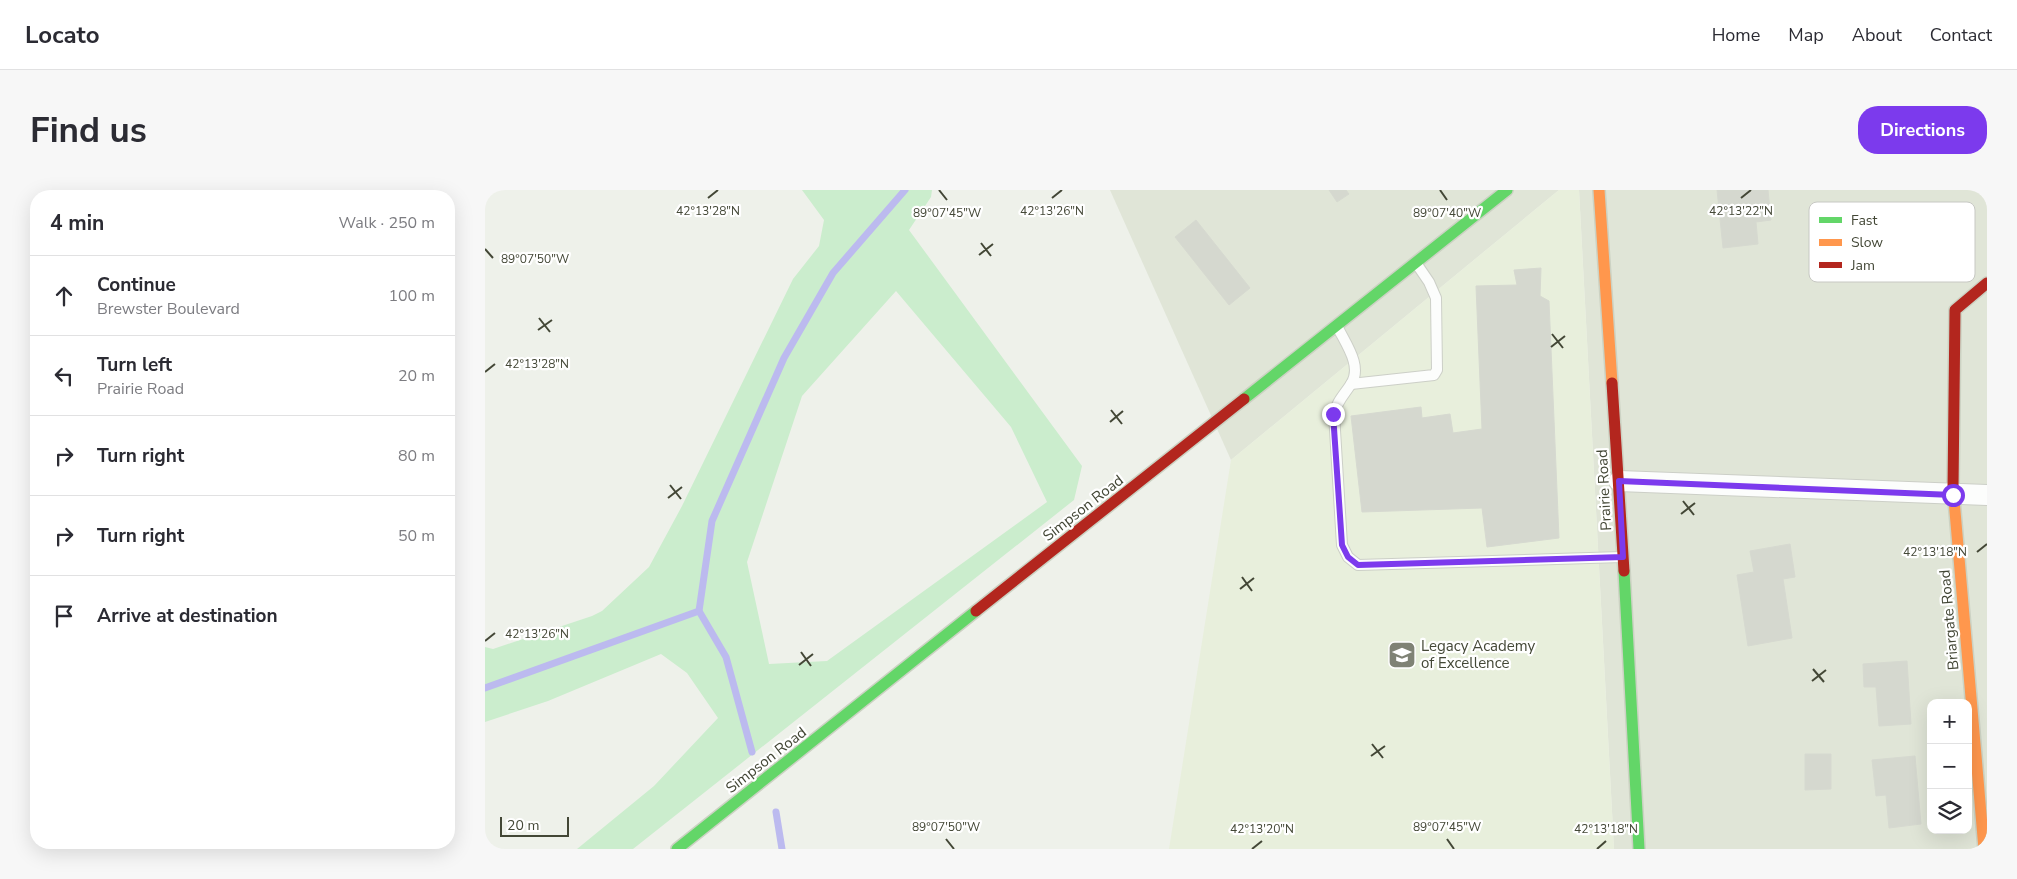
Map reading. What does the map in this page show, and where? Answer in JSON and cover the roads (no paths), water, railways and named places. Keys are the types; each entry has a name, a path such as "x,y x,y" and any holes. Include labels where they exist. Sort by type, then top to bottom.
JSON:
{"street":[{"name":"Simpson Road","path":"677,849 1507,190"},
{"name":"Prairie Road","path":"1599,190 1619,481 1639,849"},
{"path":"1590,198 1595,205 1602,226"},
{"name":"Briargate Road","path":"1984,849 1953,495 1955,310 1987,282"},
{"path":"1619,481 1987,495"}],"lane":[{"path":"1351,384 1434,375 1437,370 1435,298 1429,282 1416,263"},
{"path":"1337,326 1356,369 1351,384 1336,404 1333,414 1342,545 1348,557 1358,565 1623,557"}],"waterway":[{"path":"752,752 726,657 699,611 712,521 784,358 833,273 905,190"},
{"path":"485,688 699,611"},
{"path":"776,812 782,849"}],"place":[{"name":"Legacy Academy of Excellence","path":"1402,655"}]}
